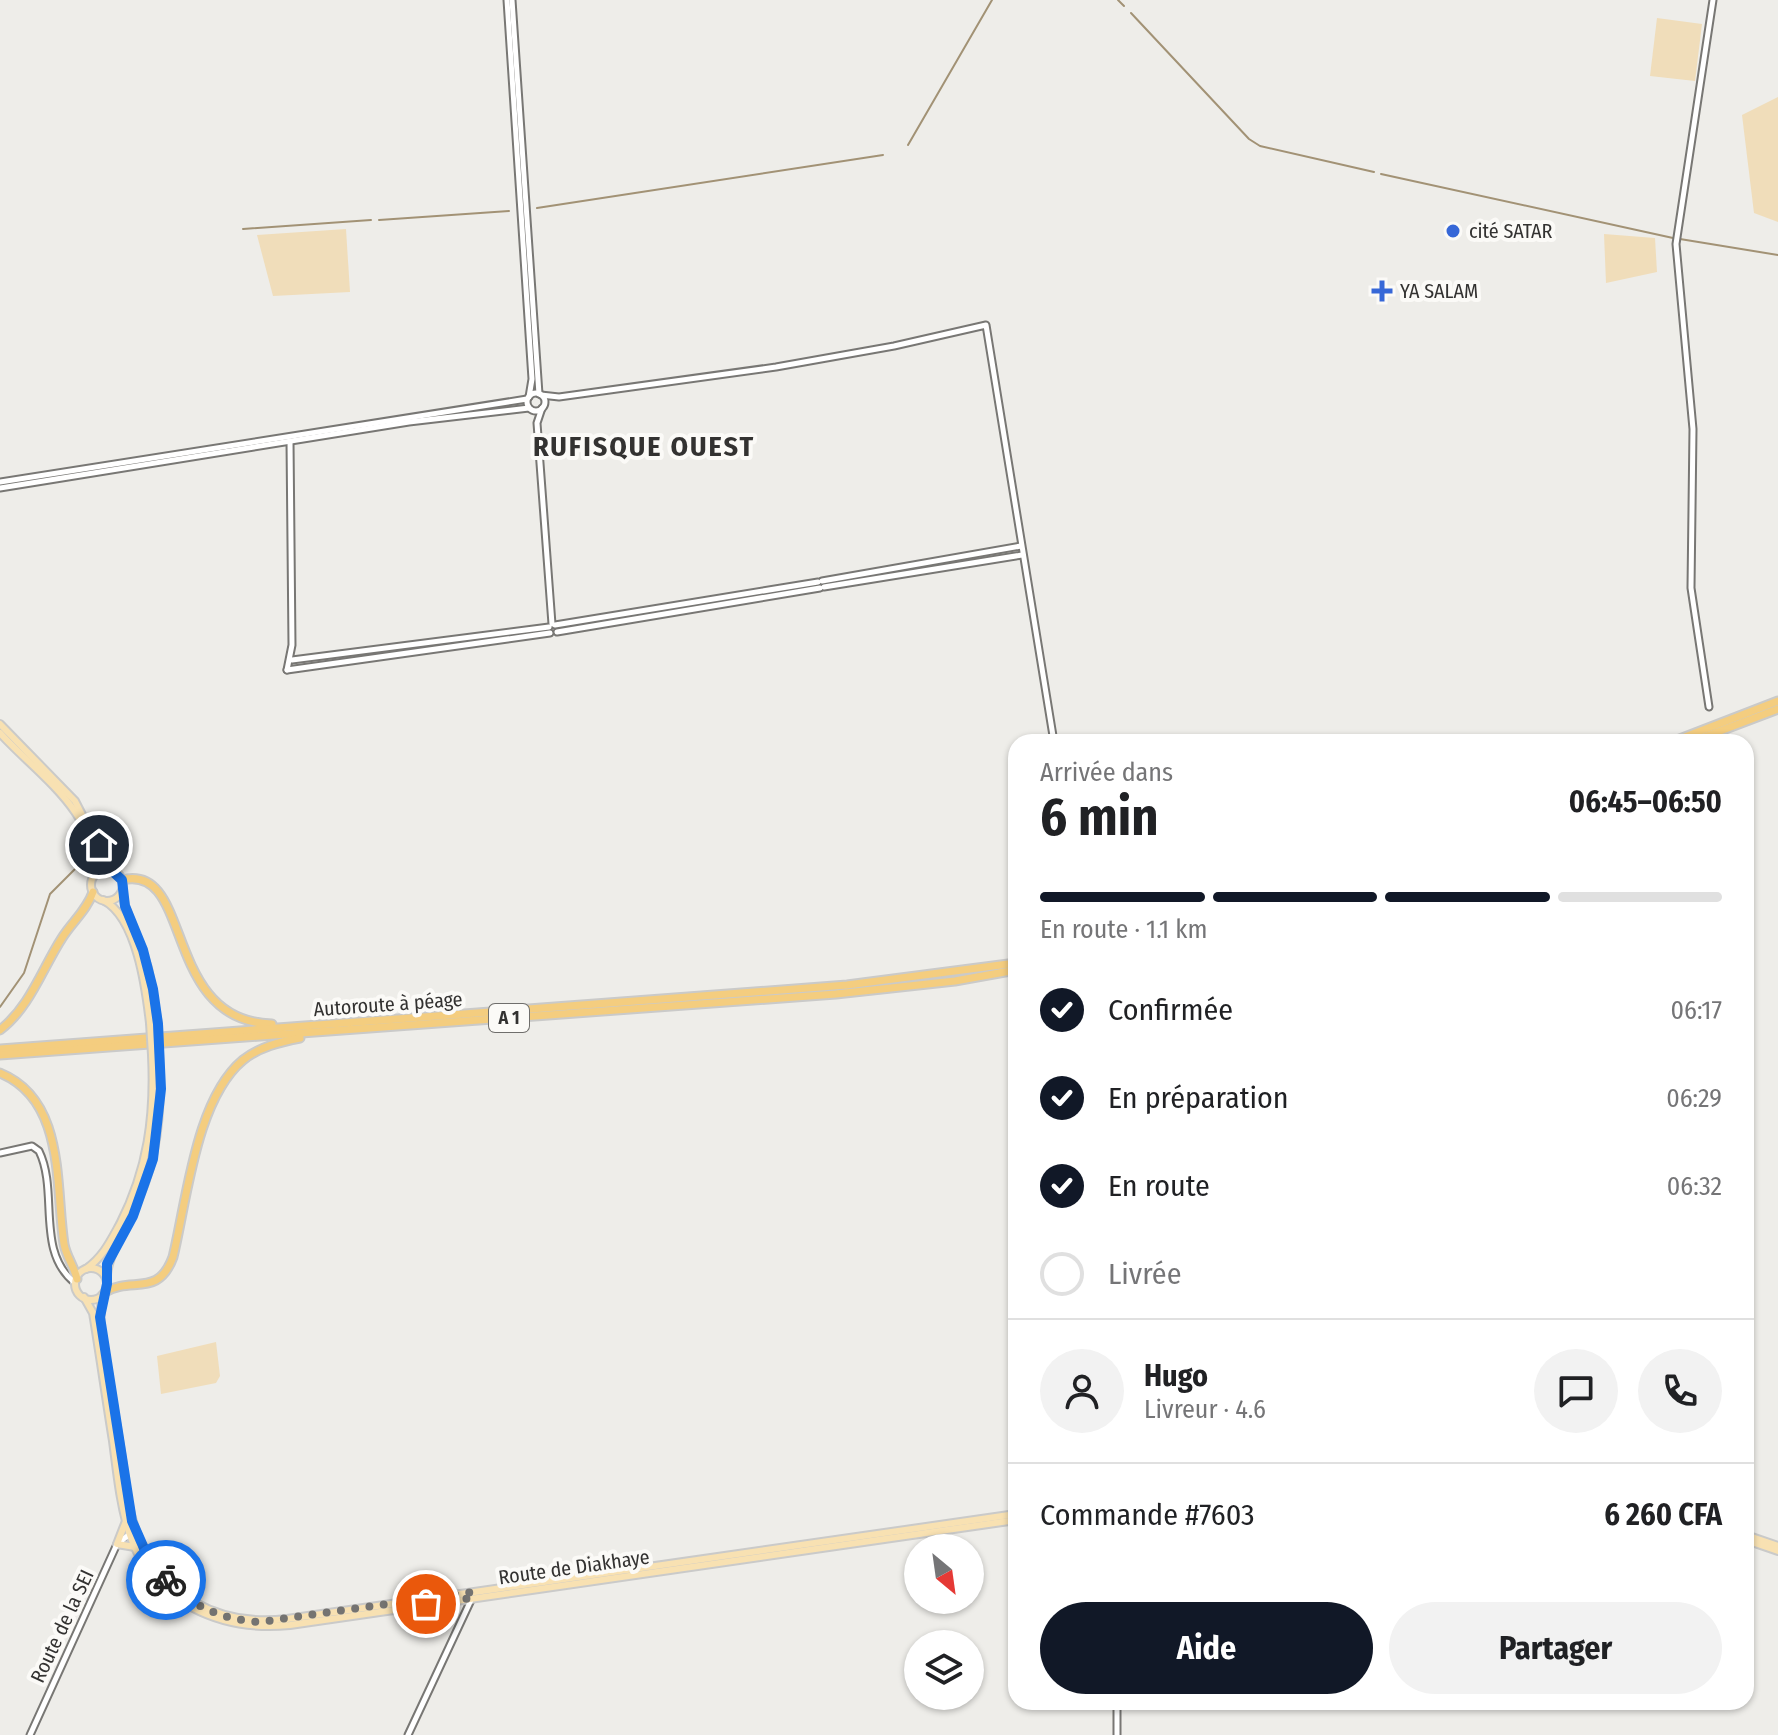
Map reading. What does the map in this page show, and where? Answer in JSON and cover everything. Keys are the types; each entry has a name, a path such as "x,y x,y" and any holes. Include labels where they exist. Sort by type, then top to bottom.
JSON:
{"highway":[{"path":"1693,734 1778,701"},
{"path":"1712,734 1778,709"},
{"path":"122,880 146,881 163,895 192,971 202,989 226,1011 260,1024 314,1025"},
{"path":"0,1030 26,1003 93,892"},
{"name":"Autoroute à péage","path":"0,1049 898,980 1008,964"},
{"name":"A 1","path":"0,1055 866,991 1008,971"},
{"path":"103,1294 115,1286 148,1284 167,1270 204,1121 219,1088 232,1071 263,1048 329,1032"},
{"path":"0,1073 27,1091 48,1126 59,1186 65,1249 76,1281"}],"main road":[{"path":"0,724 75,801 110,869 122,880 125,906 148,968 154,1023 160,1111 153,1159 133,1216 107,1264 103,1294 95,1299 84,1297 76,1281 106,1250 129,1206 146,1158 154,1110 156,1054"},
{"path":"0,733 57,789 75,812 93,848 93,892 119,913 137,953 154,1023"},
{"path":"93,877 102,870 110,869"},
{"path":"103,900 116,898 122,891"},
{"path":"86,1269 99,1270 107,1280"},
{"name":"Route de Diakhaye","path":"103,1294 100,1324 135,1547 156,1579 174,1597 204,1615 239,1625 290,1625 456,1597"},
{"name":"Route de Diakhaye","path":"84,1297 94,1317 126,1521 155,1568 182,1596 211,1611 239,1620 278,1621 1008,1518"},
{"path":"126,1521 117,1544 135,1547"},
{"path":"1754,1541 1778,1549"}],"street":[{"path":"509,0 540,395 544,400 537,423 553,628"},
{"path":"509,0 532,379 528,398 529,409 537,423"},
{"path":"1709,707 1691,588 1693,429 1676,244 1713,0"},
{"path":"0,482 540,395 559,397 776,367 894,346 986,325 1053,734"},
{"path":"0,488 409,422 542,408 559,397"},
{"path":"290,441 292,660 287,670 736,595 880,579 1022,555"},
{"path":"292,660 738,603 880,571 1021,546"},
{"path":"972,555 973,564"},
{"path":"952,558 953,567"},
{"path":"880,571 880,579"},
{"path":"736,595 738,603"},
{"path":"0,1153 32,1146 39,1151 54,1252 67,1276 76,1281"},
{"name":"Route de la SEI","path":"30,1735 117,1544 133,1533"},
{"path":"408,1735 472,1595"},
{"path":"456,1597 461,1616"},
{"path":"1117,1710 1117,1735"}],"shaded area":[{"path":"1657,18 1702,24 1695,81 1650,76"},
{"path":"1778,97 1778,222 1754,213 1742,115"},
{"path":"346,229 350,292 273,296 257,235"},
{"path":"1604,234 1655,238 1657,272 1606,283"},
{"path":"216,1342 220,1376 216,1383 161,1394 157,1356"}],"waterway":[{"path":"908,145 992,0"},
{"path":"1118,0 1124,6"},
{"path":"1131,13 1249,139 1260,146 1374,172"},
{"path":"537,208 883,155"},
{"path":"1381,174 1673,238"},
{"path":"379,220 509,211"},
{"path":"243,229 371,220"},
{"path":"1680,239 1778,255"},
{"path":"0,1007 24,973 50,894 87,857"}],"way so far":[{"path":"166,1580 196,1605 225,1617 260,1622 472,1592 472,1598 426,1604"}],"place":[{"name":"cité SATAR","path":"1453,231"},
{"name":"YA SALAM","path":"1382,291"}],"district":[{"name":"RUFISQUE OUEST","path":"644,446"}],"route":[{"path":"99,845 110,869 119,874 123,883 125,906 148,968 158,1024 161,1089 153,1159 133,1216 107,1264 107,1284 102,1295 100,1317 132,1521 147,1555 166,1580"}]}
